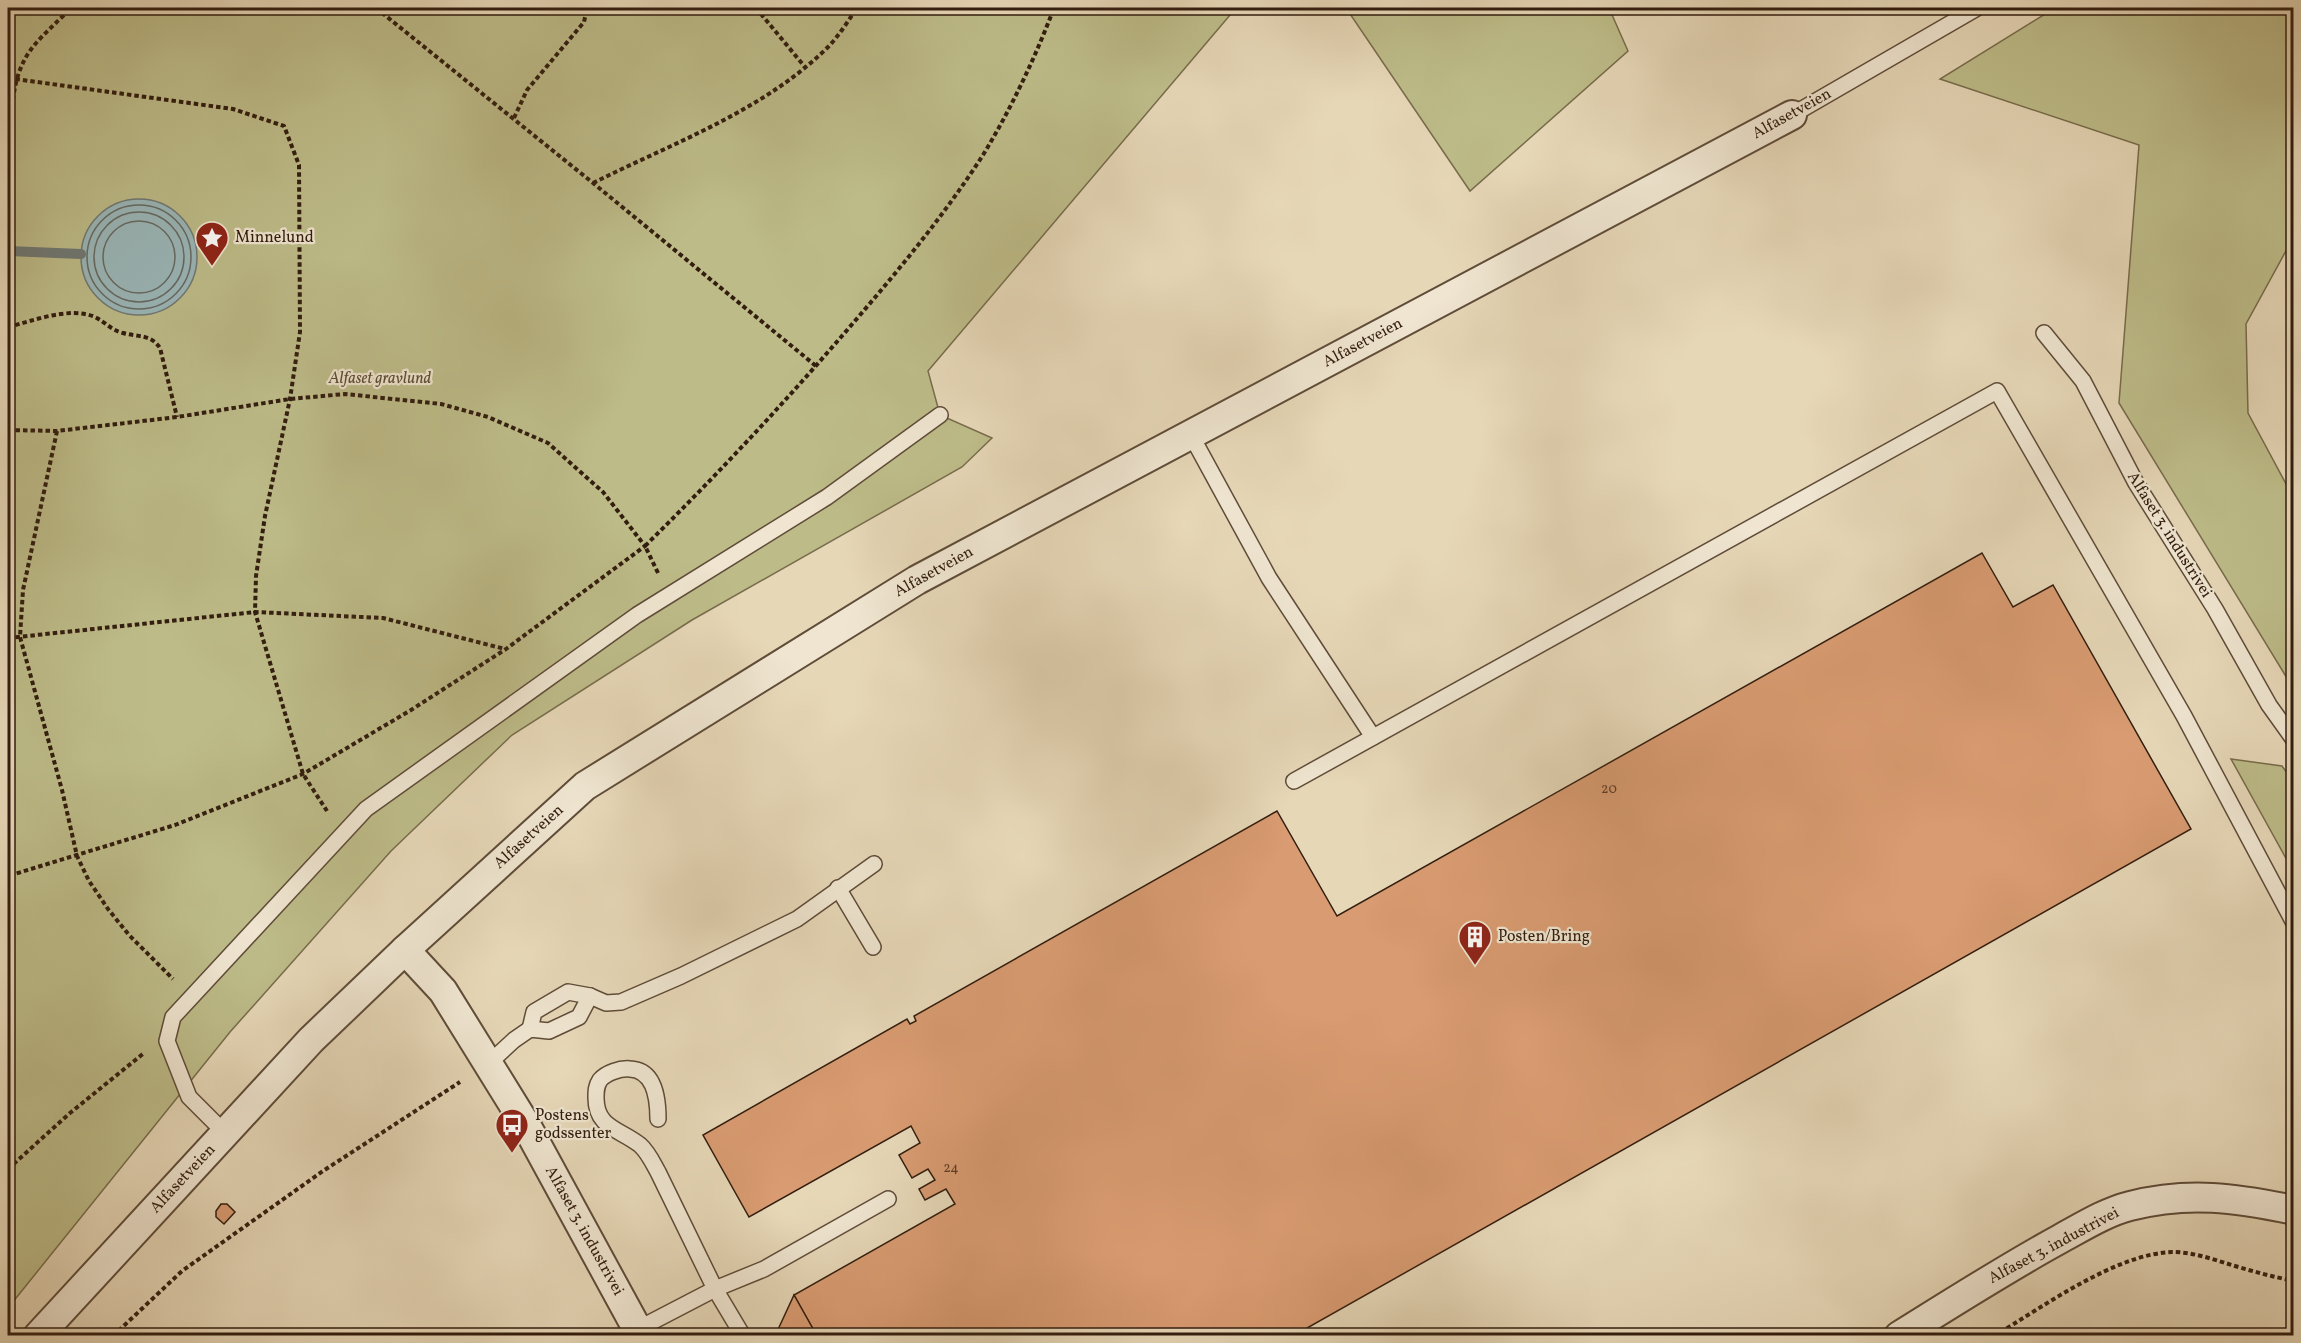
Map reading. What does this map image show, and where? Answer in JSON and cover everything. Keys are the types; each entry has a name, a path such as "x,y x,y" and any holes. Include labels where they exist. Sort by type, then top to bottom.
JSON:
{"street":[{"name":"Alfasetveien","path":"38,1335 311,1040 405,950 585,786 917,580 1792,115"},
{"name":"Alfaset 3. industrivei","path":"405,950 443,992 526,1125 639,1332"},
{"name":"Alfaset 3. industrivei","path":"1899,1335 2039,1250 2097,1219 2129,1206 2164,1199 2206,1196 2245,1200 2294,1211"}],"lane":[{"name":"Alfasetveien","path":"1792,115 1977,8"},
{"name":"Alfaset 3. industrivei","path":"2044,333 2083,381 2136,483 2215,609 2269,705 2294,740"},
{"path":"1294,781 1997,392 2184,716 2294,923"},
{"path":"225,1133 189,1096 167,1041 173,1017 366,809 637,615 827,497 940,415"},
{"path":"1191,435 1269,578 1373,737"},
{"path":"530,1029 534,1012 568,992 590,996 606,1004 621,1002 681,976 797,919 874,864"},
{"path":"838,888 873,947"},
{"path":"488,1064 513,1040 530,1029 549,1031 579,1017 590,996"},
{"path":"658,1119 658,1101 653,1086 644,1074 630,1069 613,1071 601,1078 596,1089 596,1110 603,1121 640,1145 648,1155 715,1289 743,1335"},
{"path":"639,1332 715,1289 764,1269 888,1199"}],"path":[{"path":"8,145 17,80 22,63 71,8"},
{"path":"376,8 816,366"},
{"path":"514,118 527,90 584,22 587,8"},
{"path":"756,8 805,67"},
{"path":"593,183 759,100 805,67 828,47 857,8"},
{"path":"8,876 175,825 303,774 411,710 506,649 645,546 734,457 816,366 878,295 935,222 983,154 1028,69 1054,8"},
{"path":"8,78 233,109 284,126 299,165 300,332 290,399 265,516 256,576 255,612 303,774 342,835"},
{"path":"8,327 58,315 84,314 96,318 117,331 156,341 160,348 177,417"},
{"path":"8,430 57,431 177,417 290,399 345,394 441,404 488,417 548,443 603,492 645,546 669,595"},
{"path":"57,431 23,590 20,637 62,790 77,856 89,881 129,935 192,998"},
{"path":"8,638 255,612 383,618 506,649"},
{"path":"8,1169 70,1113 169,1033"},
{"path":"113,1335 182,1271 323,1171 488,1064"},
{"path":"1994,1335 2110,1269 2146,1255 2174,1252 2203,1256 2294,1281"}],"green space":[{"name":"Alfaset gravlund","path":"8,8 1236,8 928,371 940,415 992,438 962,467 692,620 512,735 391,851 230,1032 8,1308"},
{"path":"1346,8 1609,8 1628,51 1470,191"},
{"path":"2055,8 2293,8 2293,238 2246,324 2248,413 2293,497 2293,688 2119,403 2139,145 1940,79"},
{"path":"2231,759 2282,766 2293,781 2293,871"}],"water":[{"path":"139,199 161,203 180,216 193,235 197,257 193,279 180,298 161,311 139,315 117,311 98,298 85,279 81,257 85,235 98,216 117,203"}],"building":[{"name":"Posten/Bring","path":"1982,553 2013,607 2053,585 2191,829 1293,1336 817,1336 794,1295 955,1204 946,1189 925,1200 919,1189 935,1180 928,1169 912,1178 899,1155 920,1143 911,1126 749,1217 703,1135 907,1019 910,1024 916,1021 914,1016 1277,811 1337,916"},
{"path":"221,1204 227,1204 235,1212 224,1224 216,1217 216,1211"},
{"path":"794,1295 817,1336 775,1336"}],"waterway":[{"path":"8,251 81,254"}],"place":[{"name":"Minnelund","path":"212,267"},
{"name":"Posten/Bring","path":"1475,966"},
{"name":"Postens godssenter","path":"512,1154"}]}
